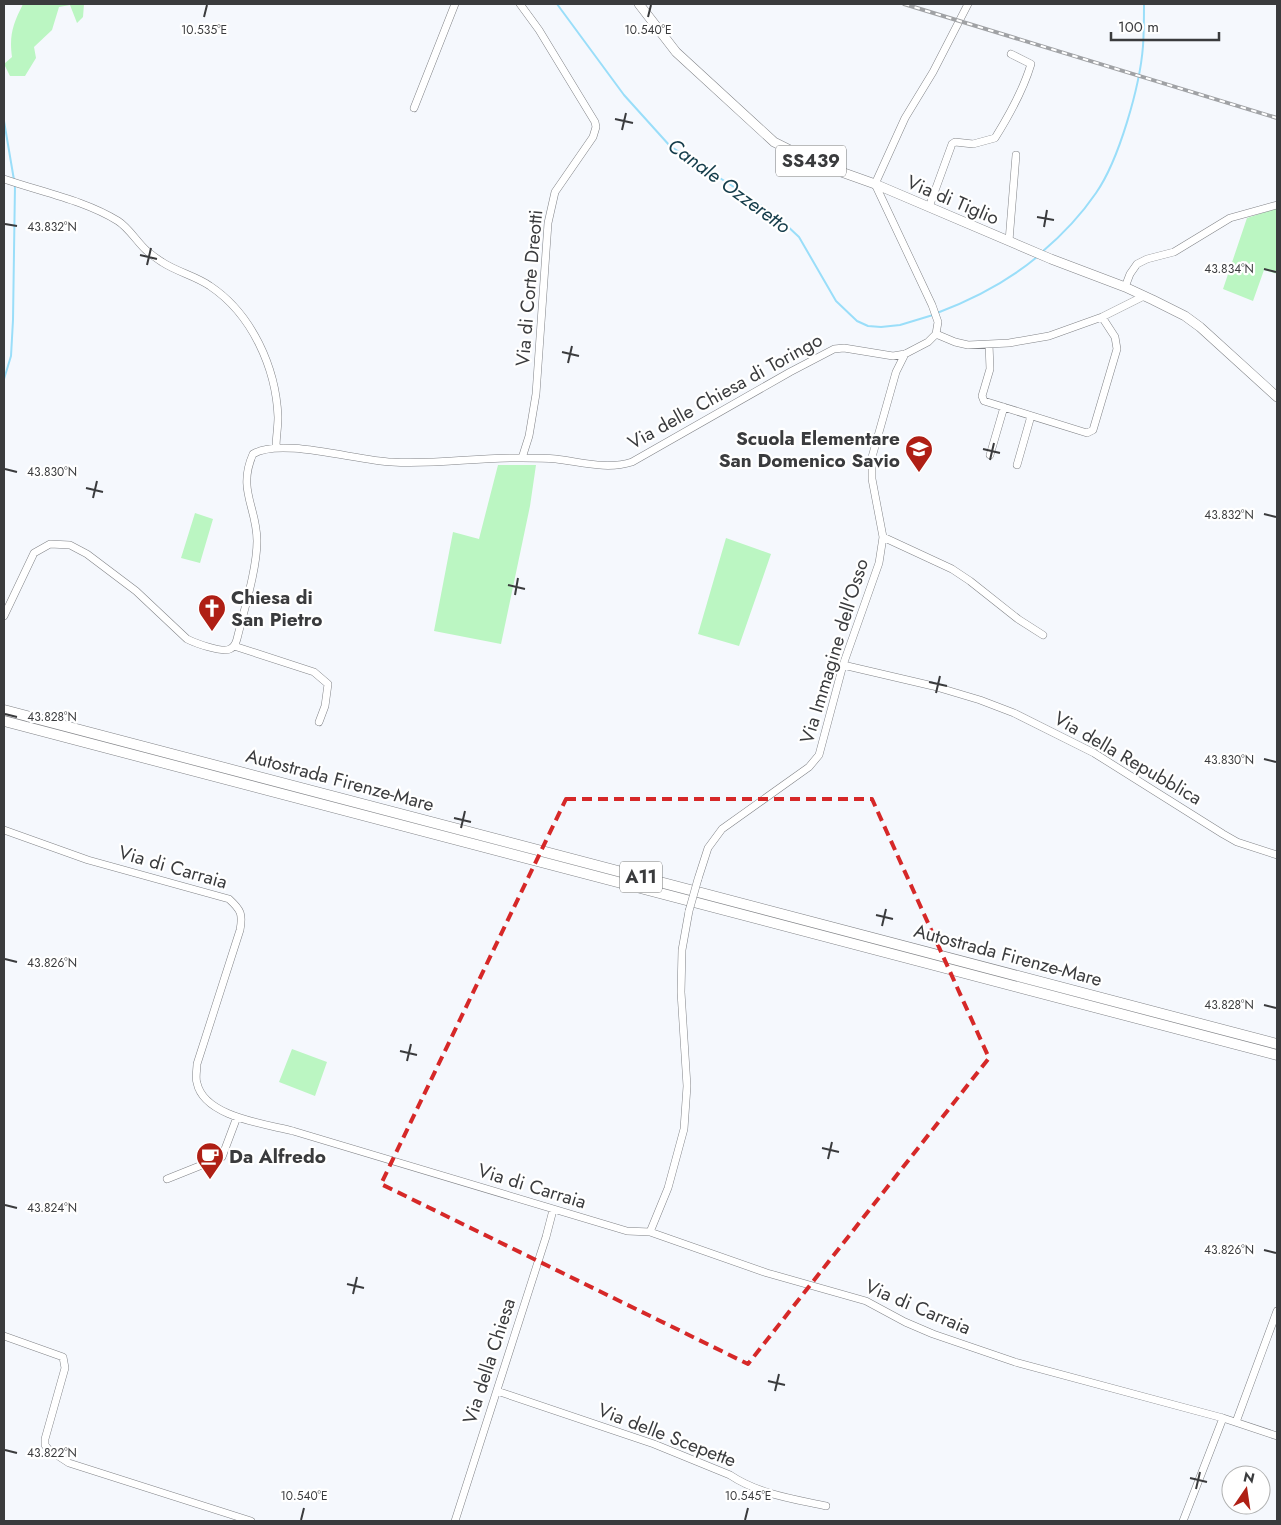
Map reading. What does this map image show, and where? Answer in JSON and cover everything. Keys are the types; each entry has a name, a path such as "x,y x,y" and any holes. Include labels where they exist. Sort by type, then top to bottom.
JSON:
{"highway":[{"name":"Autostrada Firenze-Mare","path":"4,710 1277,1044"},
{"name":"Autostrada Firenze-Mare","path":"4,721 1277,1055"}],"main road":[{"name":"Via di Tiglio","path":"639,4 676,52 774,142 816,163 875,184 1051,258 1125,286 1185,316 1200,327 1277,397"}],"street":[{"path":"414,108 454,4"},
{"name":"Via di Corte Dreotti","path":"520,4 539,30 595,122 596,127 593,137 555,192 548,222 536,394 529,436 522,458"},
{"path":"968,4 933,72 905,118 875,184 932,305 938,322 936,334 962,344 1009,343 1049,336 1102,318 1144,296"},
{"path":"929,207 952,144 955,142 974,144 995,138 1011,111 1025,84 1031,64 1011,54"},
{"path":"1009,240 1016,155"},
{"path":"5,179 88,207 119,222 147,251 164,264 210,286 238,313 259,343 273,382 278,418 276,448"},
{"path":"1125,286 1137,264 1147,259 1174,252 1230,218 1277,205"},
{"path":"989,344 990,369 982,396 984,401 1087,433 1093,430 1117,349 1115,337 1102,318"},
{"name":"Via delle Chiesa di Toringo","path":"234,646 256,554 256,526 246,486 248,465 252,454 259,450 276,448 308,450 391,462 522,458 555,459 601,465 623,465 834,349 844,348 894,356 905,354 928,342 936,334"},
{"name":"Via Immagine dell'Osso","path":"650,1232 668,1188 684,1129 687,1086 681,992 682,950 689,911 698,880 708,848 722,829 809,767 819,755 843,665 879,563 883,537 872,478 872,457 896,372 905,354"},
{"path":"990,454 1004,407"},
{"path":"1017,465 1031,416"},
{"path":"883,537 952,569 996,600 1018,619 1044,635"},
{"path":"4,616 34,553 50,544 70,545 87,554 136,590 187,639 195,643 225,650 234,646 314,672 322,677 328,684 325,706 319,722"},
{"name":"Via della Repubblica","path":"843,665 932,686 980,700 1014,713 1094,753 1222,834 1238,842 1277,855"},
{"name":"Via di Carraia","path":"4,830 88,860 229,899 238,907 242,917 240,930 197,1064 197,1083 204,1097 221,1110 237,1117 302,1133 627,1231 650,1232 767,1273 866,1301 905,1322 934,1334 1015,1362 1223,1418 1277,1436"},
{"path":"167,1179 222,1157 237,1117"},
{"name":"Via della Chiesa","path":"455,1521 554,1210"},
{"path":"1236,1422 1277,1311"},
{"path":"4,1336 63,1357 65,1368 45,1445 49,1450 69,1463 251,1521"},
{"name":"Via delle Scepette","path":"497,1391 654,1444 730,1475 740,1481 776,1494 826,1506"},
{"path":"1183,1521 1223,1418"}],"highlighted area":[{"path":"566,799 872,799 989,1058 748,1364 381,1184"}],"green space":[{"path":"23,4 84,4 83,17 77,23 70,5 59,7 52,30 34,47 36,58 25,76 10,76 4,64 12,57 11,42 13,30"},
{"path":"1277,208 1277,274 1264,270 1253,301 1223,289 1247,218"},
{"path":"498,465 536,465 530,506 501,644 434,631 453,532 479,539"},
{"path":"195,513 213,519 200,563 181,558"},
{"path":"726,538 771,554 739,646 698,634"},
{"path":"292,1049 327,1062 315,1096 279,1082"}],"waterway":[{"name":"Canale Ozzeretto","path":"557,4 624,95 670,146 751,198 783,222 799,237 836,301 857,321 868,326 881,327 900,325 933,315"},
{"name":"Canale Ozzeretto","path":"1042,252 1064,232 1084,209 1096,193 1113,162 1127,122 1138,81 1143,46 1144,4"},
{"name":"Canale Ozzeretto","path":"4,121 14,180"},
{"name":"Canale Ozzeretto","path":"4,379 11,356 15,185"},
{"name":"Canale Ozzeretto","path":"937,313 990,289 1037,257"}],"railway":[{"path":"904,4 1277,118"}],"place":[{"name":"Scuola Elementare San Domenico Savio","path":"919,473"},
{"name":"Chiesa di San Pietro","path":"212,632"},
{"name":"Da Alfredo","path":"210,1180"}]}
